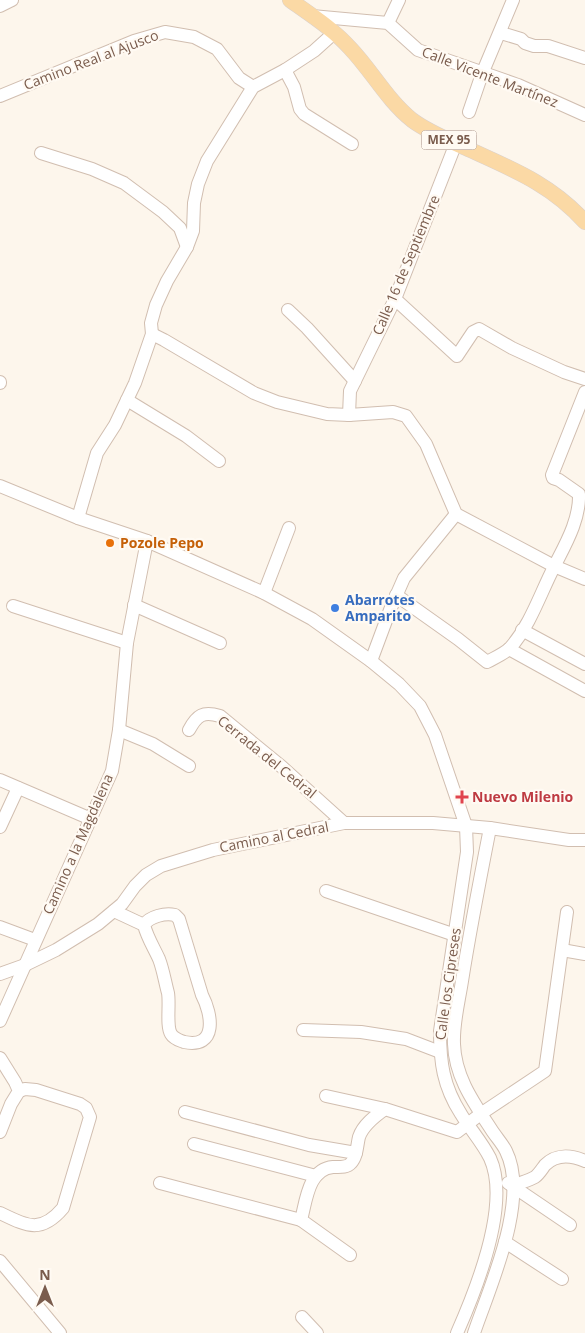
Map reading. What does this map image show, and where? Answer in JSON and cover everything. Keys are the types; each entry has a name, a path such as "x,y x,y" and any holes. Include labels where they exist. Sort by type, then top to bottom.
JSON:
{"main road":[{"name":"MEX 95","path":"290,0 334,32 403,111 426,128 545,186 585,222"}],"street":[{"path":"0,6 12,0"},
{"path":"312,16 388,23 399,0"},
{"path":"469,112 482,74 501,33 513,0"},
{"name":"Calle Vicente Martínez","path":"388,23 418,50 482,74 518,85 585,115"},
{"name":"Camino Real al Ajusco","path":"0,96 134,41 165,32 194,37 217,49 239,78 253,87"},
{"path":"78,518 97,452 127,400 152,334 151,323 156,305 167,281 187,247 193,231 196,194 204,169 253,87 285,70 314,51 334,32"},
{"path":"501,33 521,39 525,43 534,46 548,46 585,58"},
{"path":"285,70 294,87 300,110 352,144"},
{"name":"Calle 16 de Septiembre","path":"349,415 350,391 395,299 456,143"},
{"path":"41,153 92,169 124,183 163,212 180,228 187,247"},
{"path":"395,299 457,356 473,332 479,329 512,348 564,372 585,379"},
{"path":"288,310 356,381"},
{"path":"152,334 254,393 277,402 327,414 349,415 393,412 406,416 426,444 456,514 554,566 585,579"},
{"path":"396,595 487,662 509,649 529,621 554,566 567,543 580,498 578,492 553,478 552,472 557,466 585,392"},
{"path":"127,400 186,436 219,461"},
{"name":"Calle los Cipreses","path":"0,486 78,518 147,540 264,593 312,619 371,661 399,684 420,706 434,735 466,826 467,852 440,1031 440,1052 446,1086 461,1114 490,1159 496,1178 497,1194 495,1214 487,1250 474,1295 457,1333"},
{"path":"371,661 404,578 456,514"},
{"path":"264,593 289,528"},
{"name":"Camino a la Magdalena","path":"0,1021 112,771 119,730 127,643 147,540"},
{"path":"134,604 220,643"},
{"path":"13,606 127,643"},
{"path":"522,630 585,664"},
{"path":"509,649 585,691"},
{"name":"Cerrada del Cedral","path":"189,730 195,719 202,715 210,713 220,716 344,823"},
{"path":"119,730 153,744 189,766"},
{"path":"0,780 91,818"},
{"path":"4,829 18,788"},
{"name":"Camino al Cedral","path":"0,974 25,965 56,950 98,924 122,904 146,875 162,866 213,850 344,823 433,823 490,828 569,840 585,840"},
{"name":"Calle los Cipreses","path":"474,1333 512,1216 513,1186 512,1166 506,1150 465,1089 456,1065 454,1044 456,1016 470,926 490,828"},
{"path":"326,891 455,935"},
{"path":"114,910 144,925 149,940 160,961 170,1006 170,1029 172,1034 176,1039 182,1041 199,1043 209,1033 208,1006 198,982 179,919 175,914 168,914 147,920 144,925"},
{"path":"326,1096 385,1109 457,1132 467,1122 545,1071 567,912"},
{"path":"0,927 35,940"},
{"path":"562,950 585,954"},
{"path":"303,1030 361,1032 406,1038 440,1052"},
{"path":"0,1058 16,1082 19,1091"},
{"path":"0,1132 11,1104 19,1091 25,1089 36,1090 80,1104 86,1108 90,1117 63,1208 56,1216 51,1221 36,1226 24,1224 0,1212"},
{"path":"301,1220 309,1188 316,1176 327,1168 347,1166 352,1163 362,1131 385,1109"},
{"path":"185,1112 309,1145 356,1153"},
{"path":"194,1144 316,1176"},
{"path":"513,1186 535,1177 547,1163 556,1158 575,1156 585,1161"},
{"path":"496,1178 513,1186 570,1225"},
{"path":"160,1183 301,1220 350,1255"},
{"path":"505,1242 562,1279"},
{"path":"0,1261 60,1333"},
{"path":"302,1317 317,1333"}],"place":[{"name":"Pozole Pepo","path":"110,543"},
{"name":"Abarrotes Amparito","path":"335,608"},
{"name":"Nuevo Milenio","path":"462,797"}]}
